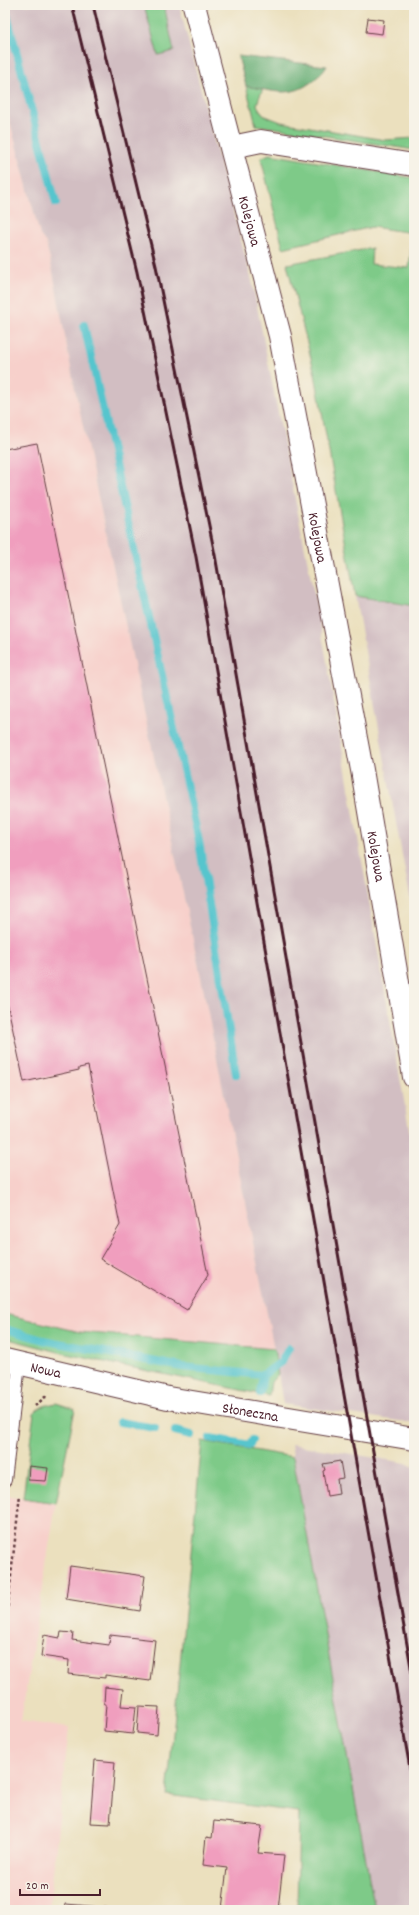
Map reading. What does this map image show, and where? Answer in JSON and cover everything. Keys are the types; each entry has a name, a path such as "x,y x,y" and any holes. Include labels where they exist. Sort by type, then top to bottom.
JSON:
{"street":[{"name":"Kolejowa","path":"194,5 280,336 301,440 362,770 414,1076"},
{"path":"232,147 261,142 414,166"},
{"name":"Nowa","path":"12,1362 87,1381"},
{"name":"Słoneczna","path":"87,1381 202,1405 414,1440"}],"lane":[{"path":"5,1480 12,1362"}],"path":[{"path":"5,1631 20,1497"}],"shaded area":[{"path":"5,5 179,5 252,281 324,645 414,1157 414,1422 283,1404 274,1349 201,977 74,384 53,272 46,243 40,235 5,103"},
{"path":"5,103 40,235 46,243 53,272 74,384 201,977 274,1349 80,1332 5,1314"},
{"path":"355,596 414,606 414,918 397,828"},
{"path":"291,1444 406,1463 414,1467 414,1910 375,1910"},
{"path":"5,1495 56,1503 21,1721 69,1728 49,1910 5,1910"}],"green space":[{"path":"144,5 164,5 174,51 158,55"},
{"path":"238,56 327,66 321,74 306,86 289,92 273,91 246,86"},
{"path":"246,86 263,89 257,105 263,115 281,122 385,140 414,138 414,150 256,125"},
{"path":"269,154 414,178 414,606 355,596 315,374 287,264 372,248 371,264 409,268 413,233 372,227 283,248 261,158"},
{"path":"5,1314 80,1332 274,1349 278,1374 271,1382 269,1396 66,1354 5,1338"},
{"path":"56,1403 75,1409 56,1503 23,1498 34,1413 41,1407"},
{"path":"202,1441 293,1457 375,1910 297,1910 299,1812 167,1795"}],"building":[{"path":"368,18 384,20 382,34 366,32"},
{"path":"37,443 208,1275 187,1310 100,1259 120,1225 88,1066 79,1068 79,1070 24,1082 5,993 5,449"},
{"path":"340,1461 343,1478 337,1479 339,1494 327,1496 323,1471 325,1470 323,1464"},
{"path":"29,1466 48,1468 46,1481 28,1480"},
{"path":"70,1566 145,1576 140,1611 66,1599"},
{"path":"61,1632 73,1633 72,1640 109,1645 110,1635 155,1640 150,1681 105,1675 105,1678 68,1674 69,1660 41,1656 44,1635 60,1638"},
{"path":"105,1687 123,1689 121,1706 136,1707 133,1734 104,1731 106,1704 104,1704"},
{"path":"139,1706 159,1707 157,1735 137,1733"},
{"path":"95,1760 115,1762 110,1824 90,1823"},
{"path":"214,1821 262,1826 258,1853 284,1855 278,1910 222,1909 227,1868 203,1865 206,1837 212,1838"},
{"path":"66,1904 114,1908 114,1910 65,1910"}],"waterway":[{"path":"5,8 56,203"},
{"path":"84,325 199,841 236,1074"},
{"path":"5,1329 43,1340 182,1367 263,1375"},
{"path":"260,1393 263,1375 281,1362 289,1348"},
{"path":"120,1422 155,1428"},
{"path":"175,1431 191,1435"},
{"path":"210,1438 250,1445 252,1440"}],"railway":[{"path":"72,5 137,272 196,557 414,1791"},
{"path":"93,5 156,266 215,555 414,1684"}]}
